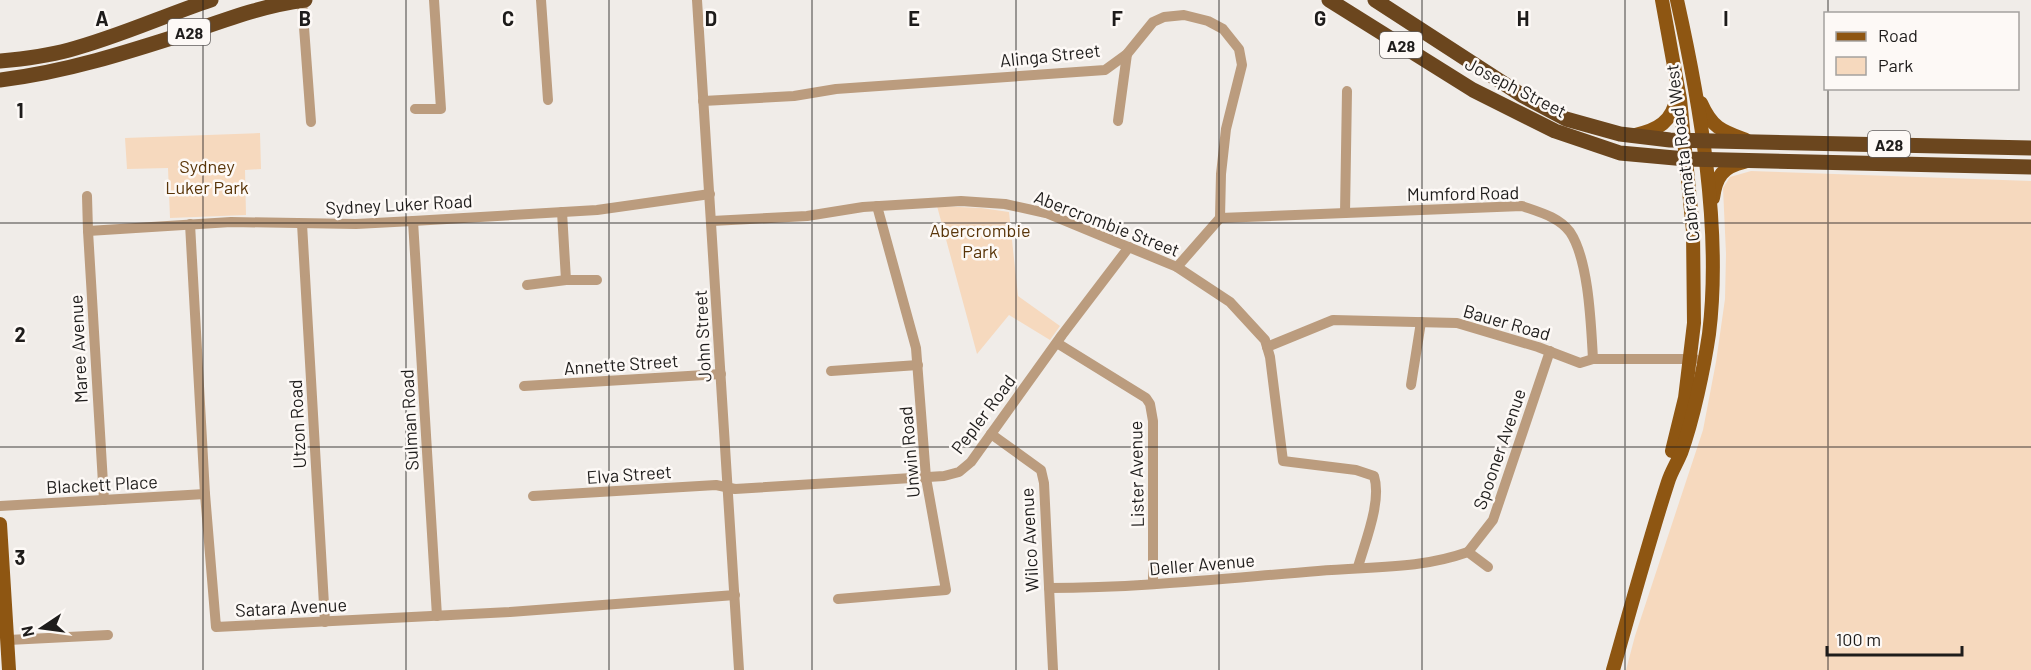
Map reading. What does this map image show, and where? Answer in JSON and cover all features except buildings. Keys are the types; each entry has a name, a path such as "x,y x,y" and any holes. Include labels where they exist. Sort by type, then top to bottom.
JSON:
{"highway":[{"name":"A28","path":"0,61 27,59 68,51 211,0"},
{"name":"A28","path":"0,80 73,68 248,12 304,0"},
{"name":"Joseph Street","path":"1329,0 1473,90 1555,131 1620,153 1704,159"},
{"name":"Joseph Street","path":"1375,0 1523,96 1566,119 1630,136 1701,140"},
{"name":"A28","path":"1701,140 2031,148"},
{"name":"A28","path":"1704,159 2031,167"}],"main road":[{"name":"Cabramatta Road West","path":"1662,0 1678,86 1686,159 1693,231 1694,323 1697,359"},
{"name":"Cabramatta Road West","path":"1614,670 1669,477 1672,450 1711,307 1710,214 1704,159 1677,0"},
{"path":"1630,136 1654,130 1666,122 1675,108 1678,86"},
{"path":"1694,91 1712,123 1725,132 1747,141"},
{"path":"1710,214 1715,185 1721,172 1735,164 1758,159"},
{"path":"0,524 9,670"}],"street":[{"path":"304,0 311,122"},
{"path":"415,109 441,109 434,0"},
{"path":"541,0 548,100"},
{"name":"John Street","path":"697,0 739,670"},
{"name":"Alinga Street","path":"703,101 794,96 836,89 1105,70 1126,54 1153,22 1164,17 1184,15 1208,21 1223,29 1239,49 1242,65 1226,129 1221,174 1220,218"},
{"path":"1118,121 1126,54"},
{"path":"1345,213 1347,91"},
{"name":"Sydney Luker Road","path":"88,231 231,222 302,225 413,221 636,206 710,194"},
{"name":"Maree Avenue","path":"87,196 104,500"},
{"name":"Abercrombie Street","path":"712,221 822,215 877,206 962,201 1005,204 1046,213 1177,267 1230,302 1265,340 1270,357 1283,461 1356,470 1374,476 1377,487 1375,504 1358,567"},
{"name":"Unwin Road","path":"838,599 946,591 926,478 918,365 911,328 877,206"},
{"name":"Mumford Road","path":"1220,218 1522,206 1552,216 1569,231 1578,249 1590,304 1593,359"},
{"path":"562,212 566,280"},
{"path":"1177,267 1220,218"},
{"name":"Sulman Road","path":"413,221 437,616"},
{"name":"Satara Avenue","path":"190,224 205,494 216,627 437,616 735,595"},
{"name":"Utzon Road","path":"302,225 325,622"},
{"name":"Pepler Road","path":"728,487 735,489 926,478 959,472 972,462 1129,247"},
{"path":"527,285 566,280 597,280"},
{"name":"Bauer Road","path":"1267,347 1333,320 1457,322 1550,351 1580,363 1593,359 1697,359"},
{"path":"1412,385 1420,322"},
{"name":"Lister Avenue","path":"1057,343 1146,398 1150,404 1153,421 1154,584"},
{"name":"Spooner Avenue","path":"1468,552 1493,520 1550,351"},
{"path":"831,371 918,365"},
{"name":"Annette Street","path":"524,386 721,374"},
{"name":"Wilco Avenue","path":"991,434 1041,470 1044,483 1053,670"},
{"name":"Elva Street","path":"533,496 716,485 728,487"},
{"name":"Blackett Place","path":"0,506 205,494"},
{"path":"1358,567 1403,567 1445,560 1468,552 1488,567"},
{"name":"Deller Avenue","path":"1049,588 1106,588 1358,567"},
{"path":"8,640 108,635"},
{"path":"0,670 9,670"}],"green space":[{"name":"Sydney Luker Park","path":"260,133 261,169 245,170 246,215 170,218 168,168 127,169 125,138"},
{"path":"1751,171 2031,181 2031,670 1626,670 1635,636 1703,430 1725,299 1726,254 1723,188 1730,177"},
{"name":"Abercrombie Park","path":"937,206 1009,212 1018,296 1060,326 1050,340 1009,315 977,354"}]}
